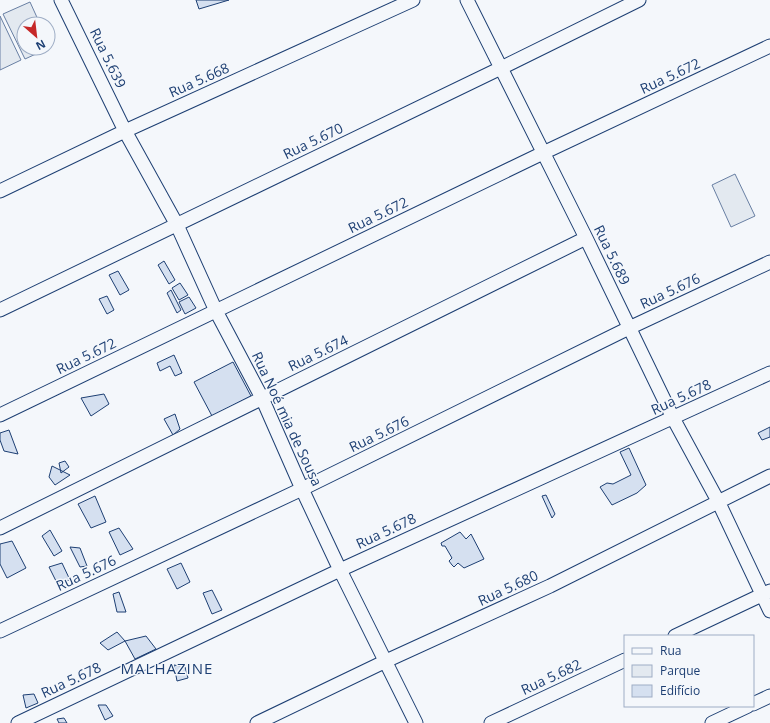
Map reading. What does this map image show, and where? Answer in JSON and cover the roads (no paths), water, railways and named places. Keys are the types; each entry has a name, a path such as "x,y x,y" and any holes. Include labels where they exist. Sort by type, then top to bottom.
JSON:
{"street":[{"name":"Rua 5.639","path":"61,0 125,131"},
{"name":"Rua 5.668","path":"0,191 125,131 413,0"},
{"name":"Rua 5.689","path":"467,0 586,238 673,418 766,593 770,611"},
{"name":"Rua 5.670","path":"0,310 639,0"},
{"name":"Rua 5.672","path":"0,415 770,46"},
{"name":"Rua Noé mia de Sousa","path":"125,131 177,225 216,311 262,398 340,570 416,723"},
{"name":"Rua 5.674","path":"0,528 586,238"},
{"name":"Rua 5.676","path":"0,631 302,489 629,328 770,262"},
{"name":"Rua 5.678","path":"18,723 340,570 770,373"},
{"name":"Rua 5.680","path":"257,723 386,661 550,586 770,476"},
{"path":"677,635 766,593"},
{"name":"Rua 5.682","path":"491,723 624,660"},
{"path":"754,704 770,696"},
{"path":"712,723 746,707"}],"district":[{"name":"MALHAZINE","path":"167,669"}]}
